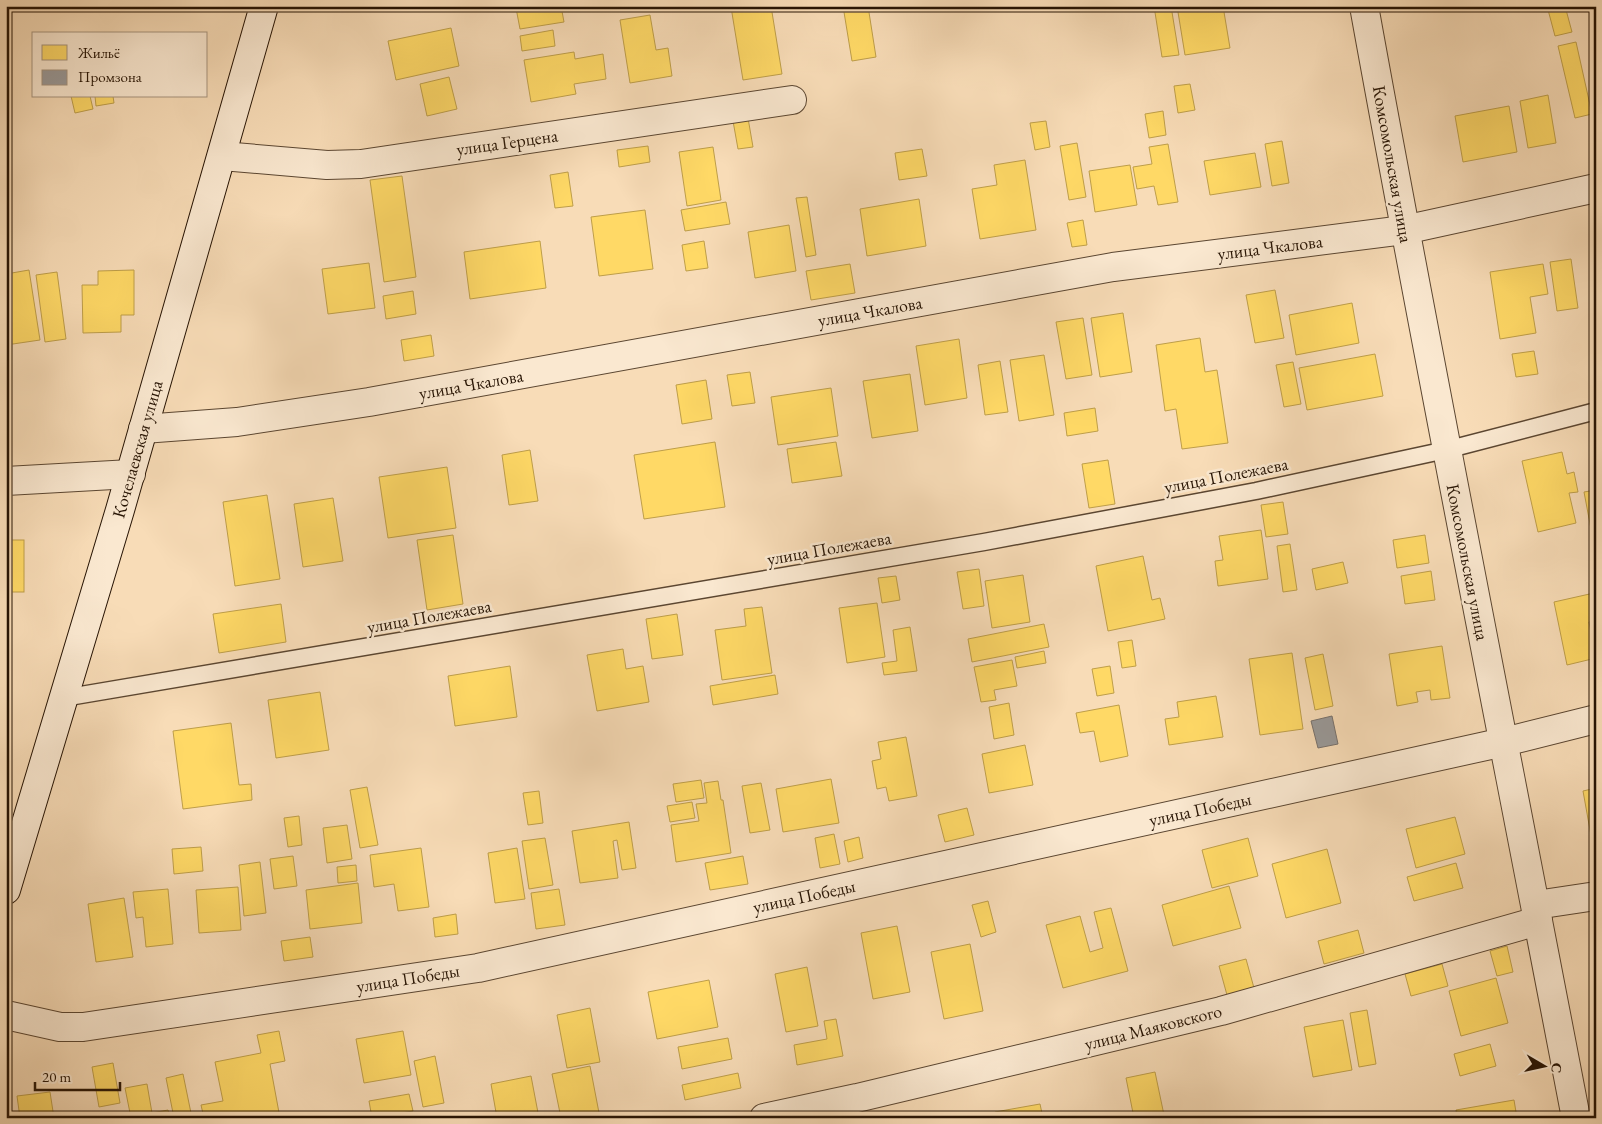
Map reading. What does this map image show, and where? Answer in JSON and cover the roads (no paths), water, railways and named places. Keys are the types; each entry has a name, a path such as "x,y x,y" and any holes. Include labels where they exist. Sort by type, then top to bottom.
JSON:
{"street":[{"name":"Кочелаевская улица","path":"6,890 131,474 264,6"},
{"name":"Комсомольская улица","path":"1364,6 1404,230 1576,1118"},
{"name":"улица Герцена","path":"222,156 328,165 361,164 792,100"},
{"name":"улица Чкалова","path":"143,429 237,422 369,402 1113,267 1404,230 1596,188"},
{"path":"6,481 131,474"},
{"name":"улица Победы","path":"6,1015 60,1027 83,1027 478,968 1504,742 1596,719"},
{"name":"улица Маяковского","path":"764,1118 857,1098 1221,1012 1596,896"}],"lane":[{"name":"улица Полежаева","path":"63,698 993,540 1256,491 1446,450 1596,411"}]}
